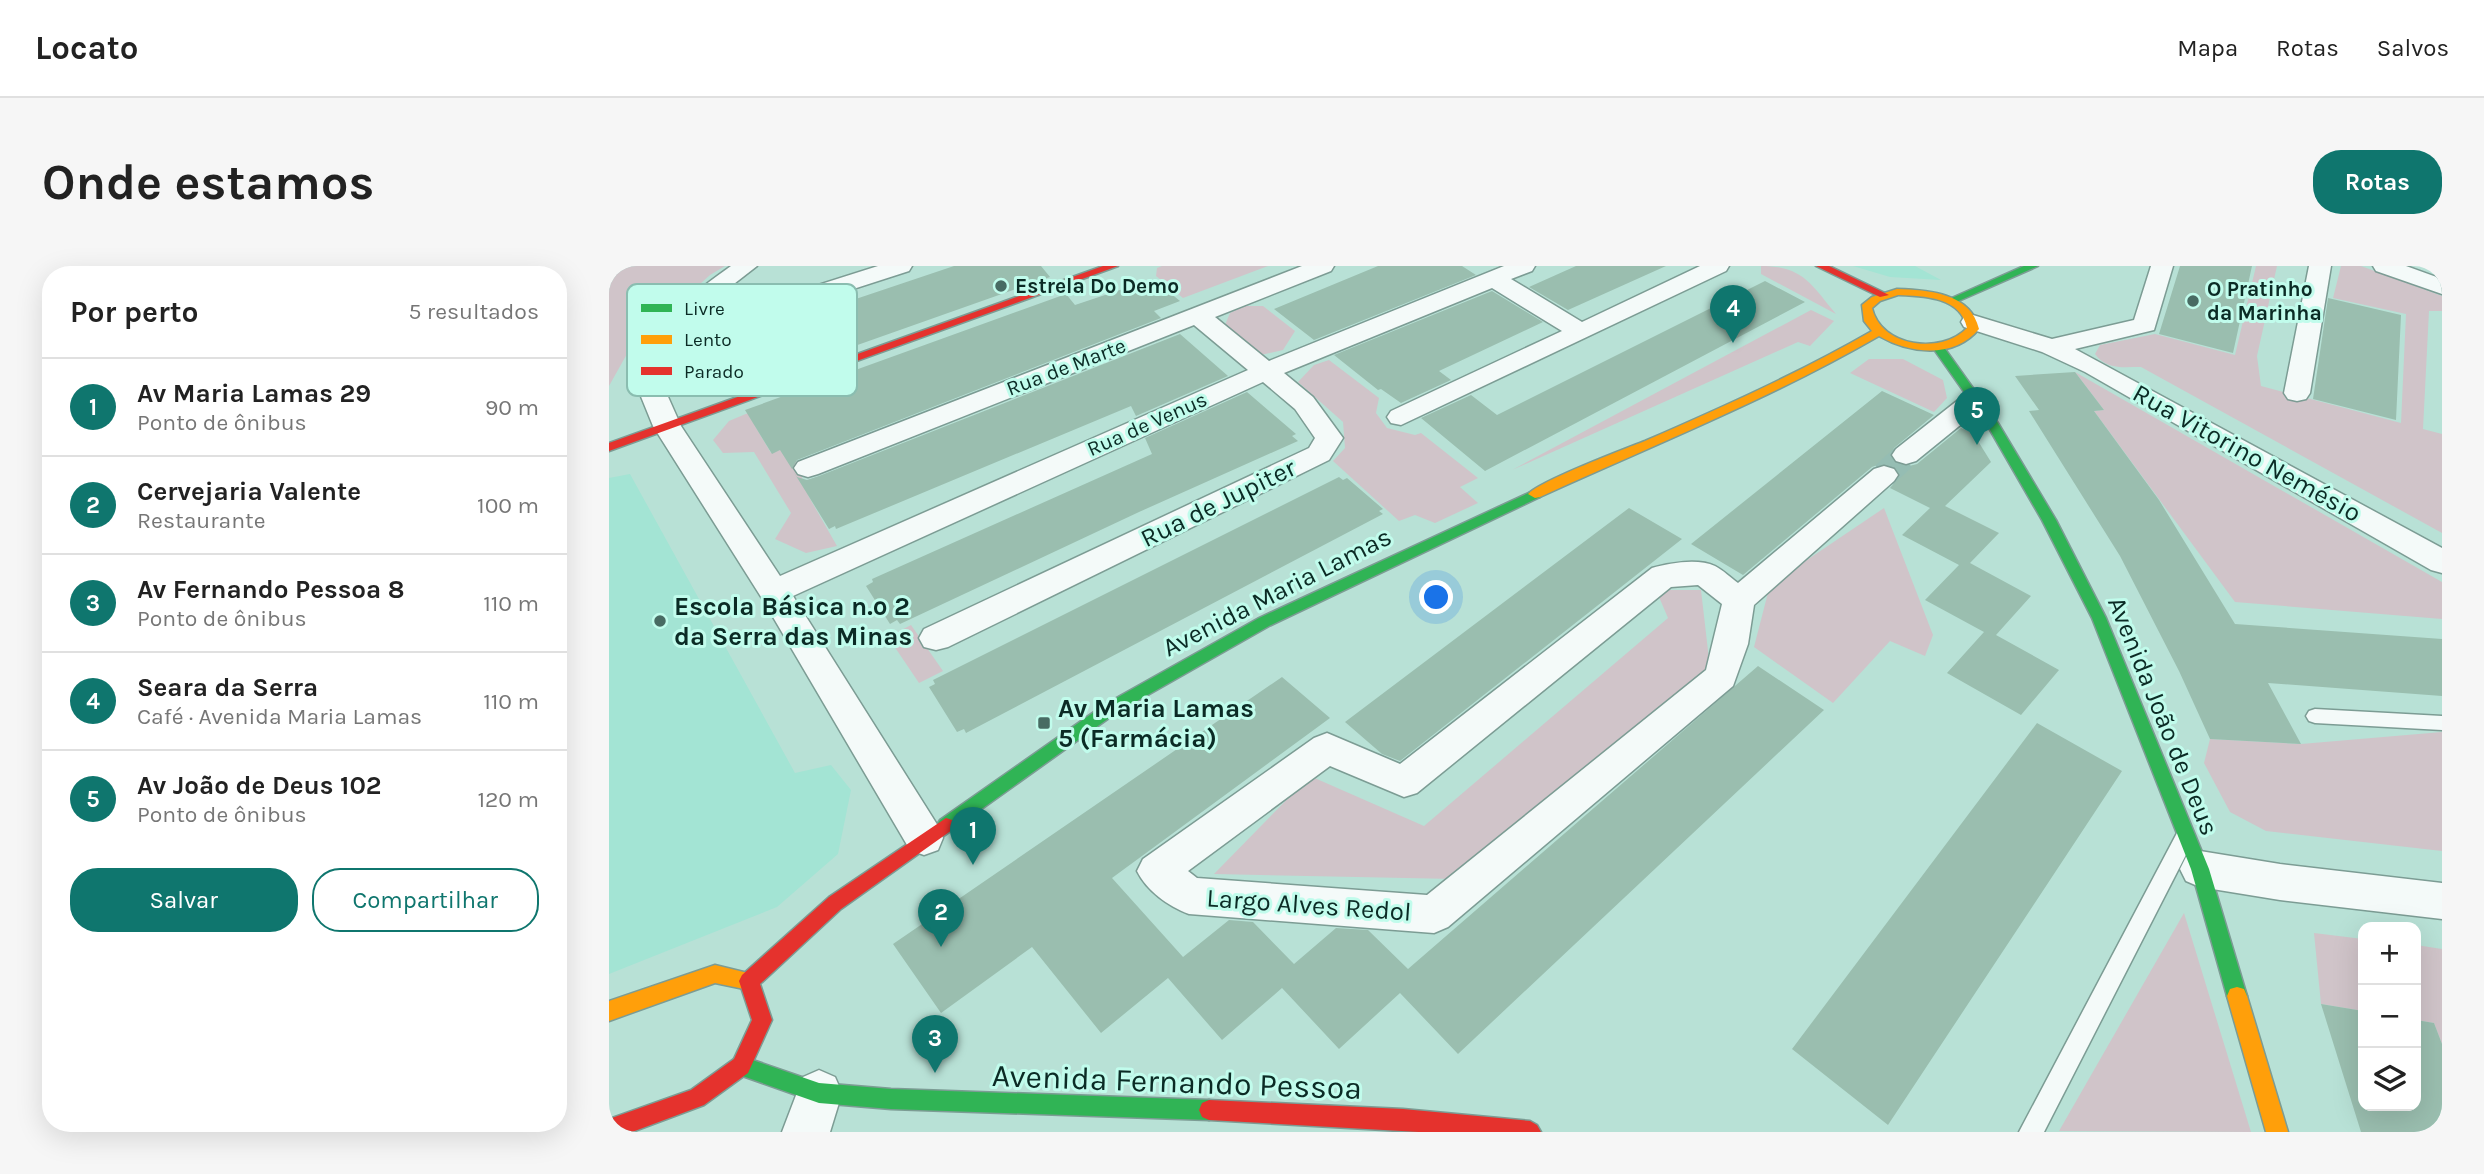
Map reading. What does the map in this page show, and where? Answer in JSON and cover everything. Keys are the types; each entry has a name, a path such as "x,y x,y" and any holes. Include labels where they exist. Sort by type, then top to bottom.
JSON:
{"street":[{"path":"721,284 746,266"},
{"path":"845,284 901,266"},
{"path":"857,358 1113,266"},
{"name":"Rua de Marte","path":"809,468 1323,266"},
{"name":"Rua de Venus","path":"774,592 1264,372 1524,266"},
{"path":"1401,417 1718,266"},
{"path":"1821,266 1884,295"},
{"path":"1950,301 2033,266"},
{"path":"2051,347 2145,325 2162,266"},
{"path":"2297,393 2320,266"},
{"path":"2384,266 2442,287"},
{"path":"1494,279 1580,331"},
{"path":"1916,292 1950,301 1969,315 1973,332 1966,340 1939,348 1905,345 1878,332 1869,324 1866,315 1867,307 1884,295 1916,292"},
{"name":"Rua de Jupiter","path":"936,638 1319,454 1329,438 1304,403 1197,315"},
{"name":"Rua Vitorino Nemésio","path":"1973,323 2051,347 2094,367 2442,562"},
{"name":"Avenida Maria Lamas","path":"749,981 835,903 1110,709 1264,622 1625,452 1780,386 1827,363 1878,332"},
{"name":"Avenida João de Deus","path":"1939,348 1976,399 2049,520 2099,618 2193,852 2277,1132"},
{"path":"654,396 667,426 774,592 924,838"},
{"path":"609,447 751,396"},
{"path":"1739,600 1976,399"},
{"name":"Largo Alves Redol","path":"1704,574 1739,600 1731,644 1721,677 1434,914 1189,896 1157,871 1327,748 1404,782 1663,576 1704,574"},
{"path":"2193,852 2280,882 2442,901"},
{"path":"609,1011 715,974 749,981 762,1020 741,1066 697,1098 609,1130"},
{"name":"Avenida Fernando Pessoa","path":"741,1066 812,1113 891,1099 1212,1121 1530,1132"}],"lane":[{"path":"2315,716 2442,723"},
{"path":"2031,1132 2193,852"}],"shaded area":[{"path":"609,266 725,266 700,284 627,284 627,354 609,386"},
{"path":"1268,266 1183,298 1156,276 1157,268"},
{"path":"1761,266 1797,273 1836,314 1761,274"},
{"path":"1853,266 1915,266 1941,280 1890,277"},
{"path":"2256,266 2277,266 2257,356 2261,386 2401,423 2406,314 2333,298 2341,266 2361,266 2442,296 2442,311 2429,311 2423,429 2442,434 2442,533 2141,367 2110,365 2095,354 2100,345 2155,334 2235,355"},
{"path":"1244,306 1263,306 1295,331 1283,350 1261,355 1225,325 1230,313"},
{"path":"1811,310 1834,321 1810,346 1798,342 1512,470"},
{"path":"1869,359 1903,359 1943,380 1947,398 1934,412 1850,373"},
{"path":"1329,360 1379,398 1376,413 1387,428 1415,435 1421,433 1478,478 1460,487 1478,503 1435,523 1415,515 1399,521 1333,461 1345,448 1343,422 1298,382 1314,365"},
{"path":"2075,372 2442,582 2442,619 2235,602 2094,411 2104,410"},
{"path":"769,404 755,426 771,453 791,446 809,497 837,546 806,553 775,539 791,513 754,452 723,453 713,440 729,421"},
{"name":"Escola Básica n.º 2 da Serra das Minas","path":"630,474 795,773 831,765 851,790 838,854 777,907 609,974 609,478"},
{"path":"1884,508 1933,635 1925,656 1890,641 1833,703 1754,647 1770,585"},
{"path":"1656,590 1701,590 1710,668 1455,879 1214,874 1310,776 1424,826 1668,618"},
{"path":"911,625 943,671 919,683 888,637"},
{"path":"2442,732 2442,851 2266,831 2230,812 2204,763 2210,739 2301,744"},
{"path":"2184,913 2251,1132 2059,1131"},
{"path":"2314,933 2358,938 2358,1010 2321,1004"},
{"path":"2421,946 2442,949 2442,1044 2434,1023 2421,1021"}],"building":[{"path":"954,266 1041,266 1050,277 857,345 857,299"},
{"path":"1378,266 1462,266 1476,275 1314,340 1274,309"},
{"path":"1576,266 1666,266 1568,310 1529,287"},
{"path":"2180,266 2252,266 2233,353 2159,334"},
{"path":"1153,279 1180,301 1154,311 1161,318 797,460 792,469 780,450 772,454 745,410 784,396 857,396 857,370 1066,294 1075,305"},
{"path":"1765,281 1805,302 1485,471 1421,418 1471,395 1497,415"},
{"path":"1492,291 1543,322 1439,371 1451,380 1401,403 1381,389 1378,390 1334,355"},
{"path":"2328,298 2401,315 2396,420 2313,399"},
{"path":"1180,334 1228,376 1136,416 1131,406 836,529 835,526 829,529 793,471 797,477 807,480 819,476"},
{"path":"2075,372 2104,410 2094,411 2159,500 2235,624 2442,639 2442,696 2268,683 2301,744 2210,739 2179,671 2120,556 2029,411 2039,410 2015,376"},
{"path":"1882,391 1934,415 1894,448 1890,456 1895,464 1905,467 1917,464 1961,428 1973,433 1991,462 1945,506 1999,533 1970,563 2031,596 1996,635 2059,670 2021,715 1947,673 1984,632 1925,600 1959,565 1902,535 1930,508 1890,488 1900,476 1895,466 1883,463 1872,467 1743,575 1691,544"},
{"path":"1247,392 1296,434 1292,436 1298,441 900,624 897,620 890,624 866,586 873,582 872,579 1152,454 1145,438"},
{"path":"1339,477 1343,480 1347,478 1383,509 1379,511 1383,514 966,733 964,729 957,732 929,687 935,684 933,680"},
{"path":"1629,508 1682,539 1400,761 1382,754 1345,722"},
{"path":"1758,666 1824,710 1458,1054 1400,993 1339,1049 1282,988 1222,1040 1168,978 1101,1033 1032,947 941,1013 893,944 1282,677 1330,718 1112,878 1183,957 1229,920 1253,922 1294,964 1336,928 1368,930 1408,969"},
{"path":"2037,723 2122,771 1888,1125 1792,1049"},
{"path":"2321,1004 2358,1010 2358,1111 2421,1111 2421,1021 2434,1023 2442,1044 2442,1132 2361,1132"}],"tunnel":[{"path":"1884,475 1906,455"}],"traffic: fast":[{"path":"1950,301 2033,266"},
{"path":"1939,348 1992,423 2049,520 2099,618 2200,869 2237,996"},
{"path":"946,825 1110,709 1264,622 1535,494"},
{"path":"741,1066 819,1093 891,1099 1209,1110"}],"traffic: slow":[{"path":"1897,292 1932,295 1955,303 1965,309 1971,318 1973,329 1963,339 1948,345 1930,347 1894,340 1879,332 1869,321 1866,307 1876,299 1897,292"},
{"path":"1535,494 1795,378 1878,332"},
{"path":"609,1011 715,974 749,981"},
{"path":"2237,996 2277,1132"}],"traffic: jam":[{"path":"857,358 1113,266"},
{"path":"1821,266 1884,295"},
{"path":"609,447 751,396"},
{"path":"749,981 835,903 946,825"},
{"path":"609,1130 697,1098 741,1066 762,1020 749,981"},
{"path":"1209,1110 1403,1120 1530,1132"}],"place":[{"name":"Estrela Do Demo","path":"1001,286"},
{"name":"O Pratinho da Marinha","path":"2193,301"},
{"name":"Seara da Serra","path":"1733,343"},
{"name":"Av João de Deus 102","path":"1977,445"},
{"name":"Escola Básica n.º 2 da Serra das Minas","path":"660,621"},
{"name":"Av Maria Lamas 5 (Farmácia)","path":"1044,723"},
{"name":"Av Maria Lamas 29","path":"973,865"},
{"name":"Cervejaria Valente","path":"941,947"},
{"name":"Av Fernando Pessoa 8","path":"935,1073"}]}
